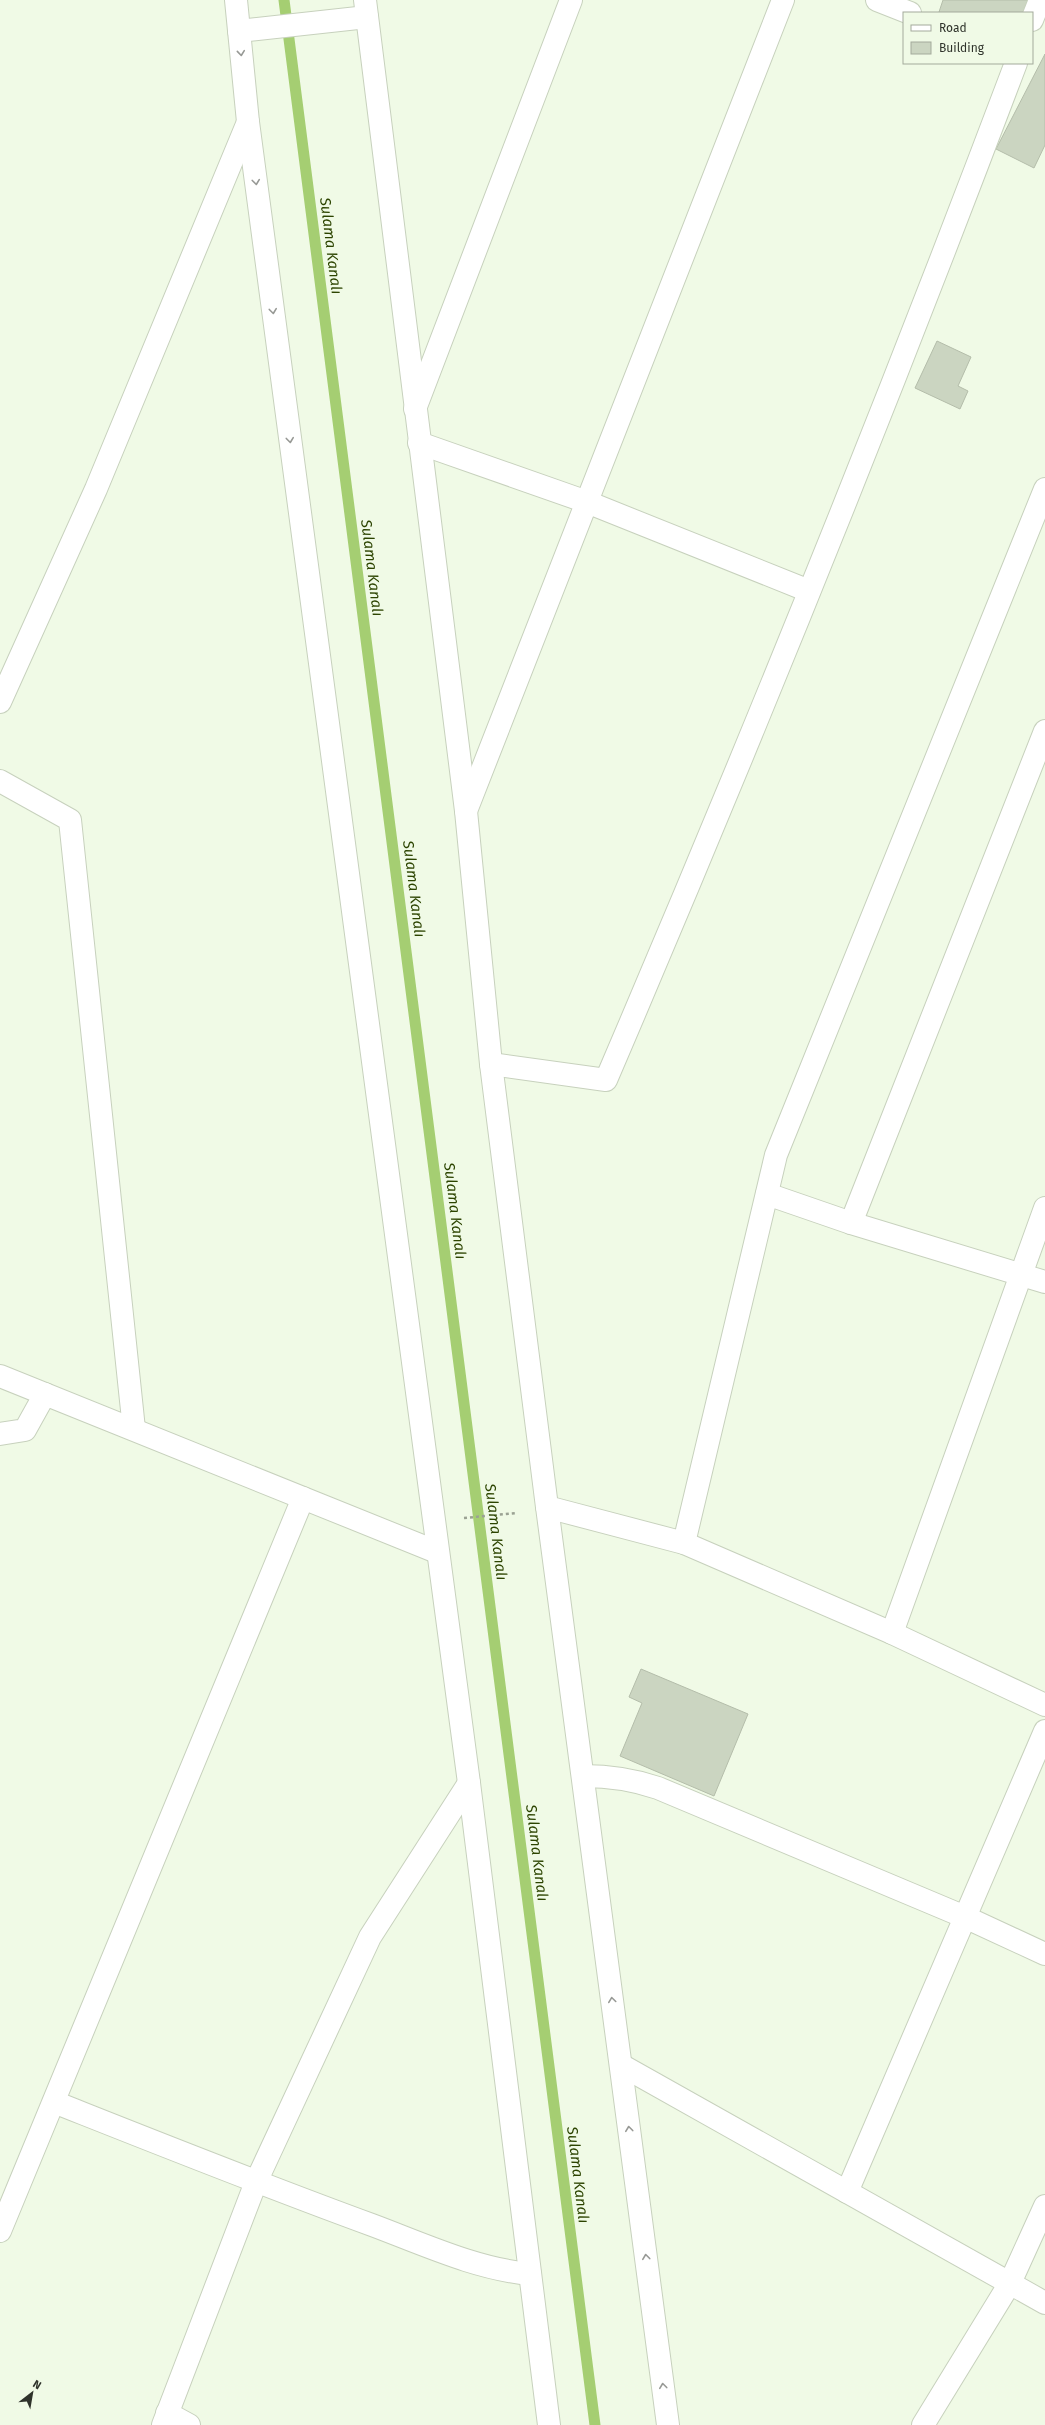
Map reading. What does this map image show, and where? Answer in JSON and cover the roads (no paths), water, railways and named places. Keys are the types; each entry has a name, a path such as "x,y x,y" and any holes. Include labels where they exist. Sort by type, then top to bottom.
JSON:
{"street":[{"path":"236,0 248,122 437,1552 469,1783 549,2425"},
{"path":"415,409 571,0"},
{"path":"466,811 783,0"},
{"path":"877,0 907,12"},
{"path":"1033,18 1040,0"},
{"path":"239,31 366,8 466,811 491,1064 547,1507 668,2425"},
{"path":"491,1064 606,1080 708,843 949,240 1016,64"},
{"path":"0,702 96,489 248,122"},
{"path":"419,443 587,502 809,590"},
{"path":"684,1543 776,1155 1045,489"},
{"path":"851,1223 1045,731"},
{"path":"0,781 70,820 134,1429"},
{"path":"767,1194 851,1223 1045,1282"},
{"path":"892,1633 1045,1208"},
{"path":"0,1376 437,1552"},
{"path":"0,1434 25,1430 45,1394"},
{"path":"0,2231 303,1498"},
{"path":"547,1507 684,1543 892,1633 1045,1705"},
{"path":"847,2192 1045,1731"},
{"path":"583,1776 610,1776 634,1780 658,1788 965,1917 1045,1954"},
{"path":"188,2425 165,2419 256,2182 370,1936 469,1783"},
{"path":"621,2065 1045,2303"},
{"path":"54,2102 256,2182 485,2266 511,2273 530,2274"},
{"path":"923,2425 1010,2283 1045,2206"}],"waterway":[{"name":"Sulama Kanalı","path":"284,0 595,2425"}]}
